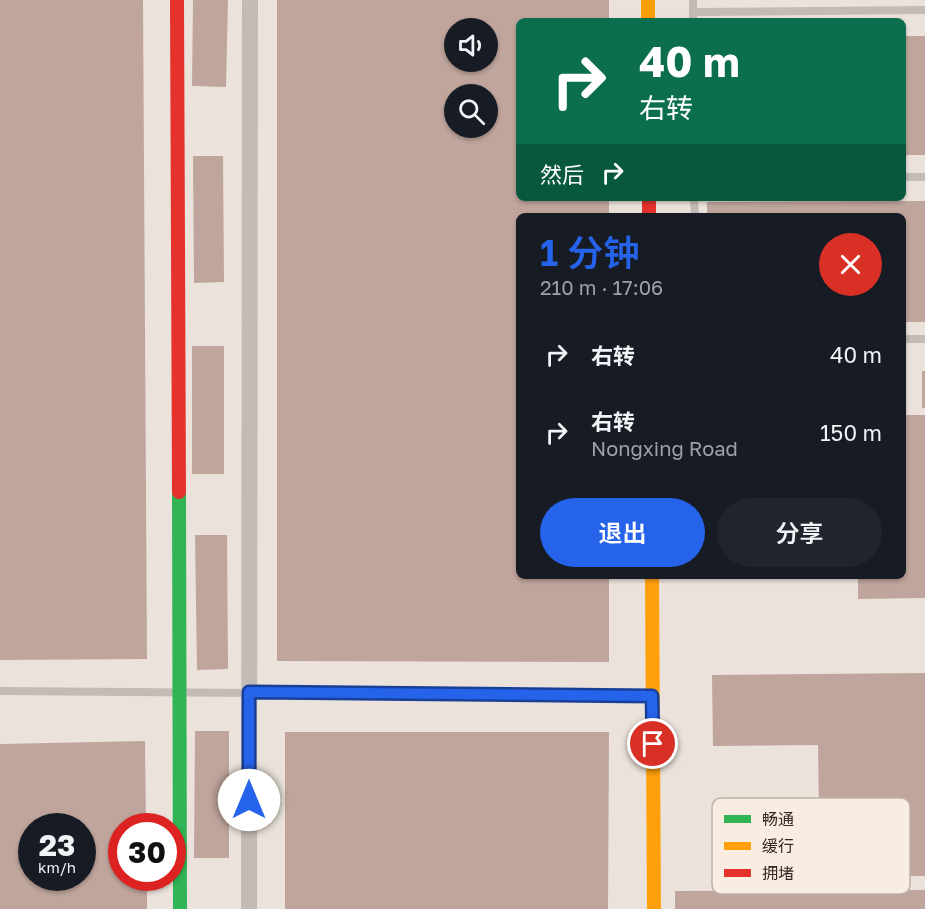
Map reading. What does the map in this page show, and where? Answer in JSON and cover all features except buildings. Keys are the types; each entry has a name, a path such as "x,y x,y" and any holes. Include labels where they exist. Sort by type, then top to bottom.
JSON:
{"street":[{"path":"177,0 180,909"},
{"path":"249,909 250,0"},
{"path":"648,0 648,18"},
{"path":"652,579 654,909"}],"lane":[{"path":"693,0 693,17 925,10"},
{"path":"906,177 925,177"},
{"path":"906,339 925,339"},
{"path":"0,691 652,696"}],"traffic: fast":[{"path":"179,492 180,909"}],"traffic: slow":[{"path":"648,0 648,18"},
{"path":"652,579 654,909"}],"traffic: jam":[{"path":"177,0 179,492"},
{"path":"649,201 649,213"}],"route":[{"path":"249,800 249,692 652,696 653,744"}]}
